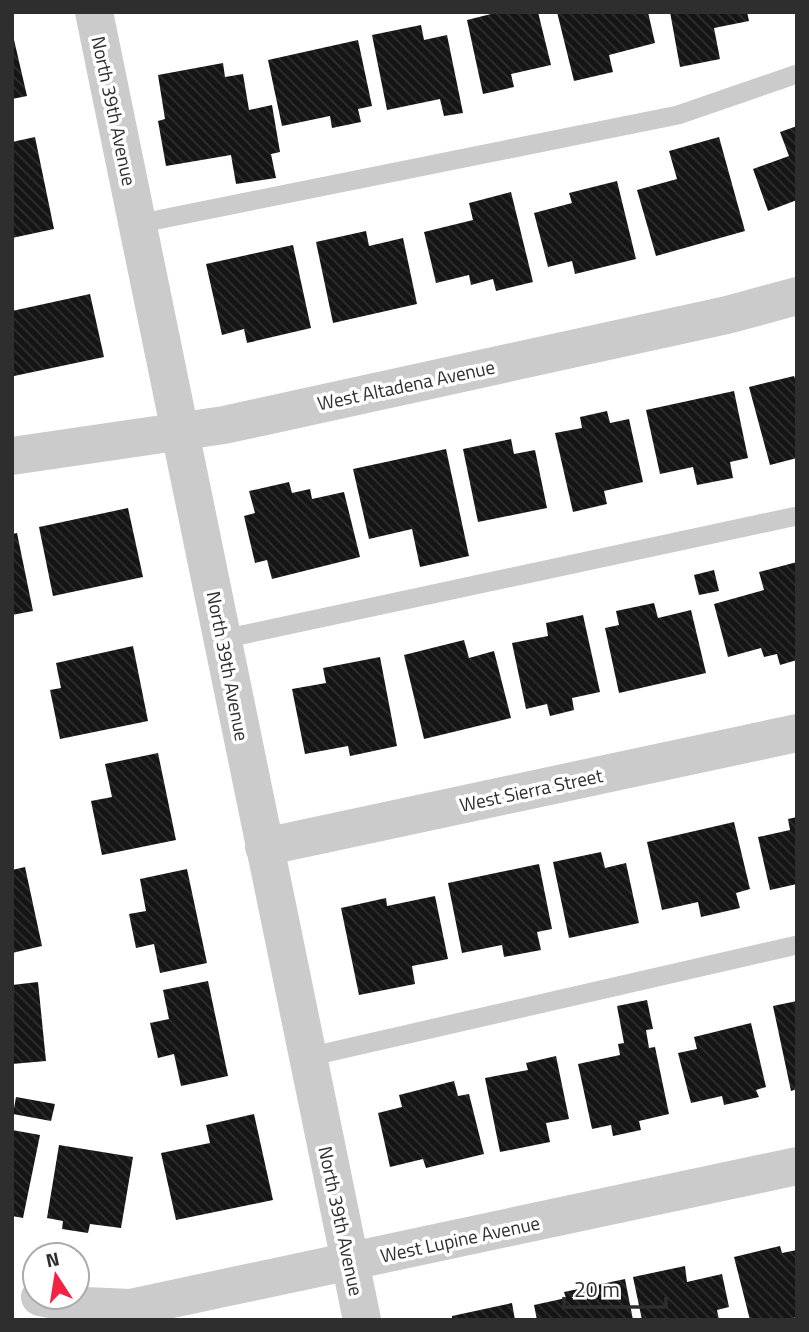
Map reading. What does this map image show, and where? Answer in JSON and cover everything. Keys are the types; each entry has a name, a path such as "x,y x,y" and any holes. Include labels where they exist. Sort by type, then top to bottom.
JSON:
{"street":[{"name":"North 39th Avenue","path":"102,14 137,224 362,1320"},
{"name":"West Altadena Avenue","path":"12,456 240,422 727,315 797,296"},
{"name":"West Sierra Street","path":"264,847 797,733"},
{"name":"West Lupine Avenue","path":"91,1306 130,1308 797,1166"}],"lane":[{"path":"137,224 678,115 797,74"},
{"path":"223,639 797,516"},
{"path":"308,1058 797,945"}],"building":[{"path":"490,12 538,12 551,65 511,74 514,87 483,94 467,20 491,14"},
{"path":"557,12 648,12 655,43 609,55 613,72 574,81"},
{"path":"670,12 747,12 749,21 714,28 720,59 680,67"},
{"path":"421,25 424,40 447,35 463,113 444,116 440,99 387,110 372,35"},
{"path":"12,31 27,96 12,99"},
{"path":"358,40 372,106 358,109 361,122 332,128 330,116 282,126 268,60"},
{"path":"223,63 225,77 243,74 249,110 272,105 280,152 271,154 276,178 236,184 231,155 166,166 158,121 165,119 158,75"},
{"path":"797,126 797,200 768,211 753,169 789,156 780,132"},
{"path":"35,137 54,229 12,238 12,142"},
{"path":"719,137 745,231 656,256 637,190 677,179 669,151"},
{"path":"617,181 636,259 575,274 572,261 548,267 534,213 572,203 569,193"},
{"path":"511,192 533,282 496,291 493,279 471,285 469,275 436,283 424,232 473,220 469,203"},
{"path":"366,231 369,246 403,238 417,304 333,323 316,242"},
{"path":"293,245 311,328 247,343 244,329 222,335 206,264"},
{"path":"90,294 104,357 14,376 12,311"},
{"path":"794,376 797,384 797,458 770,465 749,387"},
{"path":"734,391 748,458 730,462 733,478 697,485 693,467 660,474 646,410"},
{"path":"607,411 610,423 629,419 643,482 604,491 607,504 573,512 555,433 582,428 580,417"},
{"path":"511,439 514,454 535,450 547,508 478,522 463,449"},
{"path":"446,449 469,556 420,567 412,529 369,539 353,469"},
{"path":"289,482 292,493 310,489 312,499 344,492 360,557 272,579 267,560 255,563 244,516 255,513 249,491"},
{"path":"128,508 143,577 53,596 39,527"},
{"path":"17,533 33,611 12,615 12,534"},
{"path":"797,562 797,660 780,665 777,654 764,657 761,648 728,657 714,604 764,590 759,572"},
{"path":"714,570 719,591 699,595 694,575"},
{"path":"654,603 658,618 691,610 706,673 619,693 605,628 619,625 616,611"},
{"path":"583,615 600,692 572,698 574,710 550,716 547,704 526,709 512,643 548,636 546,623"},
{"path":"464,640 469,658 494,651 511,718 424,739 404,655"},
{"path":"133,646 148,721 60,739 50,690 61,688 56,663"},
{"path":"380,657 397,746 350,756 348,746 305,754 292,689 326,683 323,668"},
{"path":"158,753 176,840 102,855 91,801 112,797 105,764"},
{"path":"797,817 797,884 770,890 758,837 790,830 788,819"},
{"path":"734,822 750,889 736,893 740,908 701,917 698,902 662,910 647,842"},
{"path":"601,852 605,868 626,863 639,923 569,938 553,862"},
{"path":"539,864 552,929 537,932 541,950 504,957 502,945 462,953 448,883"},
{"path":"25,867 42,946 12,953 12,870"},
{"path":"187,869 207,963 160,973 154,944 136,948 129,914 146,911 140,879"},
{"path":"435,896 448,959 412,966 415,984 359,995 341,908 386,898 387,906"},
{"path":"208,981 228,1076 181,1086 174,1054 158,1058 150,1023 169,1019 163,990"},
{"path":"38,982 46,1061 12,1064 12,985"},
{"path":"647,1000 653,1029 646,1030 649,1048 655,1047 669,1114 639,1121 641,1130 613,1136 611,1125 592,1129 578,1064 620,1055 618,1044 624,1043 617,1006"},
{"path":"797,1001 797,1089 791,1091 773,1006"},
{"path":"751,1023 766,1087 756,1090 759,1097 724,1105 722,1096 691,1103 678,1053 697,1049 694,1037"},
{"path":"556,1056 569,1119 546,1123 550,1142 500,1152 485,1078 528,1070 526,1063"},
{"path":"454,1081 458,1096 469,1094 484,1154 426,1168 423,1159 390,1167 378,1113 402,1107 399,1095"},
{"path":"16,1097 55,1104 51,1121 13,1114"},
{"path":"254,1114 273,1200 176,1220 161,1153 210,1143 206,1125"},
{"path":"12,1130 40,1135 23,1218 12,1216"},
{"path":"59,1145 133,1157 121,1228 90,1224 88,1233 62,1229 63,1221 47,1218"},
{"path":"780,1246 782,1253 797,1250 797,1317 786,1320 750,1320 734,1257"},
{"path":"685,1266 687,1282 722,1274 729,1307 717,1310 719,1320 642,1320 633,1277"},
{"path":"625,1279 633,1320 537,1320 534,1305 566,1298 564,1292"},
{"path":"512,1303 515,1320 452,1320 452,1316"}]}
